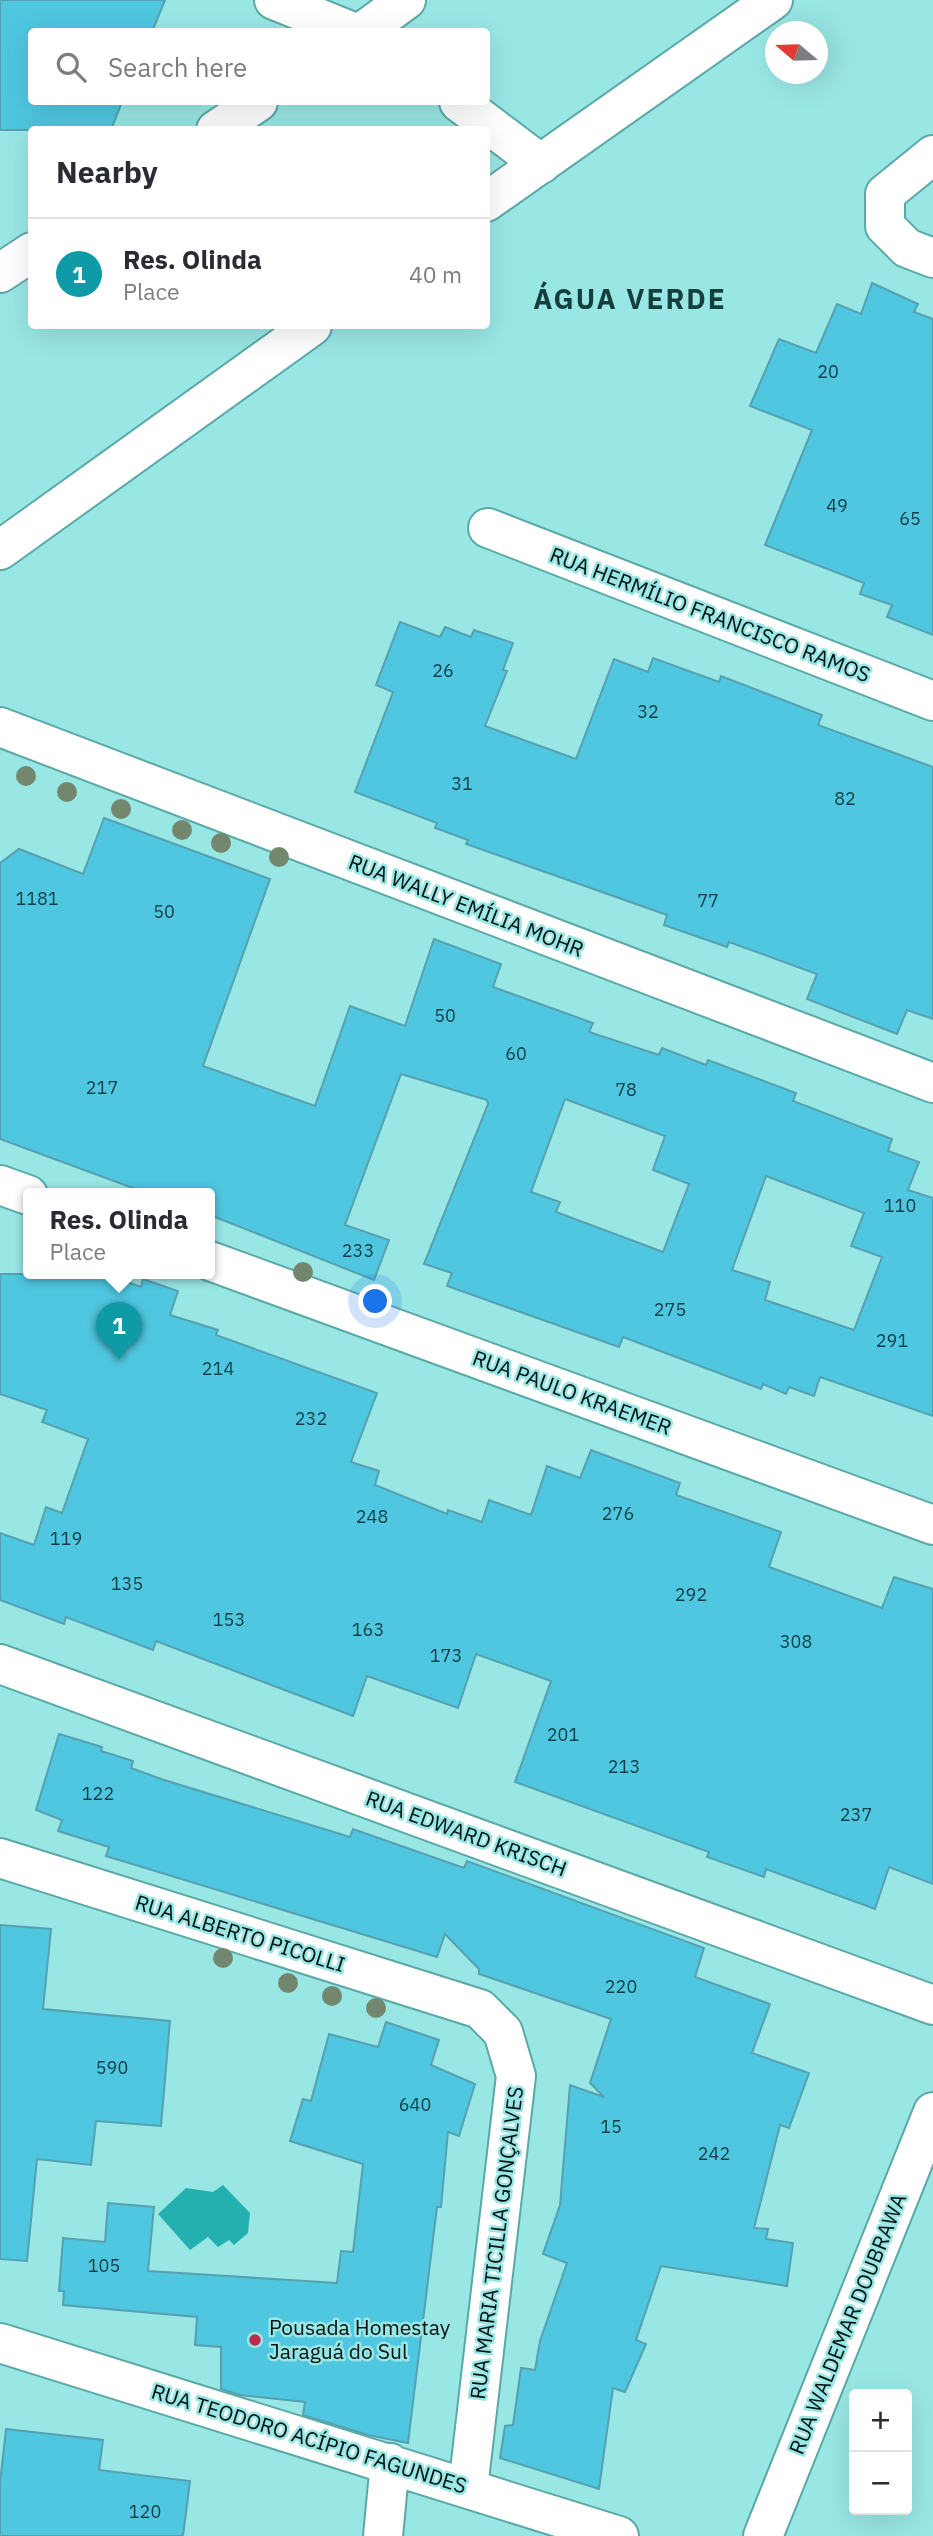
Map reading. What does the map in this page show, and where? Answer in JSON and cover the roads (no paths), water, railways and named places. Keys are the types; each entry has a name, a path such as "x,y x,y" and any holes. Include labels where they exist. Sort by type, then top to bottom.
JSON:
{"main road":[{"path":"274,0 343,28"},
{"path":"368,28 406,0"},
{"path":"490,199 773,0"},
{"path":"222,126 254,105"},
{"path":"463,105 541,164"},
{"path":"933,155 885,194 885,226 907,247 933,258"},
{"path":"0,273 28,255"},
{"path":"0,550 308,329"},
{"name":"RUA HERMÍLIO FRANCISCO RAMOS","path":"488,528 933,701"},
{"name":"RUA WALLY EMÍLIA MOHR","path":"0,727 933,1083"},
{"path":"0,1185 23,1193"},
{"name":"RUA PAULO KRAEMER","path":"215,1263 933,1525"},
{"name":"RUA EDWARD KRISCH","path":"0,1664 933,2005"},
{"name":"RUA ALBERTO PICOLLI","path":"0,1858 480,2009"},
{"name":"RUA MARIA TICILLA GONÇALVES","path":"468,2488 516,2076 503,2032 480,2009"},
{"name":"RUA WALDEMAR DOUBRAWA","path":"763,2536 933,2112"},
{"name":"RUA TEODORO ACÍPIO FAGUNDES","path":"0,2343 619,2536"},
{"path":"383,2536 390,2463"}],"water":[{"path":"223,2185 250,2213 248,2233 234,2245 229,2240 218,2247 208,2237 190,2250 158,2214 186,2188 213,2192"}],"place":[{"name":"Res. Olinda","path":"119,1360"},
{"name":"Pousada Homestay Jaraguá do Sul","path":"255,2340"}],"district":[{"name":"ÁGUA VERDE","path":"630,299"}]}
